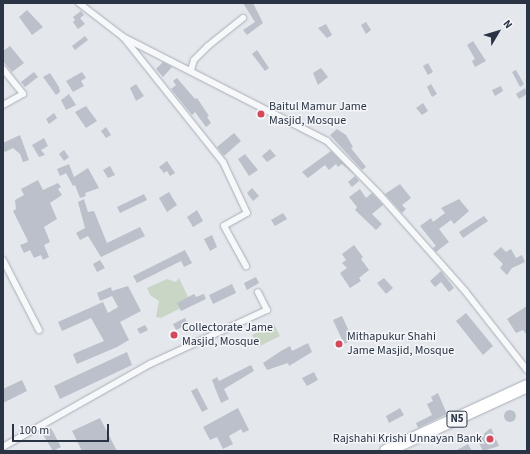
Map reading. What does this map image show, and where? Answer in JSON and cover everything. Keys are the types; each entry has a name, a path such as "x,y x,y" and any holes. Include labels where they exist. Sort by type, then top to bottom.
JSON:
{"highway":[{"name":"N5","path":"386,451 527,386"}],"street":[{"path":"79,3 123,36 326,140 339,151 465,291 527,370"},
{"path":"191,70 194,60 203,50 244,18"},
{"path":"123,36 223,162 247,213 224,226 246,266"},
{"path":"3,69 23,94 3,105"},
{"path":"3,260 39,330"},
{"path":"3,447 150,364 267,310 258,292"}],"green space":[{"path":"179,278 191,303 161,318 156,317 159,301 150,295 147,288 167,279 176,282"},
{"path":"274,324 280,336 258,347 252,335"}],"building":[{"path":"243,3 253,3 263,23 247,35 243,30 255,22"},
{"path":"27,10 43,27 32,35 19,17"},
{"path":"81,11 84,15 80,18 85,24 78,29 73,22 75,20 73,17"},
{"path":"366,22 371,30 366,34 361,25"},
{"path":"326,24 332,35 327,38 318,28"},
{"path":"85,36 88,40 75,50 72,46"},
{"path":"473,41 486,61 475,67 472,61 475,59 467,45"},
{"path":"10,46 24,63 12,72 3,61 3,51"},
{"path":"257,50 269,68 265,71 252,54"},
{"path":"163,62 172,67 163,77 156,69"},
{"path":"428,63 433,72 428,75 423,66"},
{"path":"321,68 328,77 318,85 313,73"},
{"path":"516,70 524,84 520,87 512,72"},
{"path":"34,72 38,77 25,87 21,82"},
{"path":"82,72 86,78 81,81 84,86 73,92 66,81"},
{"path":"50,73 59,87 60,92 56,95 43,77"},
{"path":"177,78 195,99 197,98 209,116 207,117 211,123 206,127 195,112 192,115 171,89 176,85 173,81"},
{"path":"136,84 144,96 136,101 130,88"},
{"path":"431,84 437,94 432,97 427,87"},
{"path":"501,86 503,91 495,96 492,90"},
{"path":"525,88 527,94 519,99 516,94"},
{"path":"69,94 76,105 66,110 61,100"},
{"path":"423,103 428,111 422,115 416,108"},
{"path":"86,106 97,121 86,128 75,112"},
{"path":"54,113 57,118 49,124 46,119"},
{"path":"106,127 111,135 106,138 101,131"},
{"path":"337,129 346,135 353,147 351,148 366,167 362,170 330,135"},
{"path":"234,133 241,141 224,156 217,147"},
{"path":"20,135 29,160 23,162 20,154 13,148 5,152 3,149 3,143"},
{"path":"44,138 48,146 41,150 45,155 39,157 32,145"},
{"path":"270,149 276,156 267,162 262,156"},
{"path":"64,150 69,157 64,161 59,154"},
{"path":"331,151 355,175 342,164 338,167 336,164 329,170 325,165 308,178 302,172"},
{"path":"245,154 258,170 249,176 238,159"},
{"path":"167,161 175,173 170,176 167,171 164,173 159,167"},
{"path":"69,164 74,177 88,168 99,188 85,193 86,196 80,198 75,185 73,186 66,173 60,176 57,169"},
{"path":"110,166 115,175 108,178 103,170"},
{"path":"355,176 359,181 352,187 348,182"},
{"path":"38,180 43,190 58,183 61,187 58,189 62,195 50,203 57,219 44,227 50,242 44,245 49,257 43,260 41,255 34,258 30,250 24,253 20,245 28,242 13,211 16,209 15,200 24,195 21,189"},
{"path":"400,184 411,198 402,205 406,209 402,213 385,194"},
{"path":"252,188 259,196 253,201 247,193"},
{"path":"360,189 366,198 372,193 383,205 372,214 382,224 376,230 355,210 357,207 349,197"},
{"path":"169,192 177,205 167,212 159,198"},
{"path":"144,194 147,200 120,213 117,207"},
{"path":"84,199 88,212 94,211 107,243 140,227 145,236 101,257 88,236 80,240 76,233 85,228 78,202"},
{"path":"459,199 469,211 454,224 451,220 439,229 449,242 436,252 433,248 436,246 420,226 431,218 433,222 445,213 441,208"},
{"path":"197,210 203,221 193,227 187,217"},
{"path":"283,213 287,219 275,226 271,220"},
{"path":"484,216 488,221 463,238 459,232"},
{"path":"212,235 217,247 210,251 204,239"},
{"path":"354,245 363,257 361,259 369,270 359,278 361,281 350,288 340,273 347,268 342,263 346,260 342,254"},
{"path":"501,247 506,252 511,249 516,258 522,255 525,262 512,268 507,275 500,268 503,264 493,254"},
{"path":"185,250 192,263 184,267 181,261 137,283 133,276"},
{"path":"100,260 105,268 97,272 93,264"},
{"path":"441,271 454,288 449,292 441,282 435,287 430,281"},
{"path":"256,277 259,283 247,290 244,283"},
{"path":"384,278 393,288 386,294 377,283"},
{"path":"232,284 236,293 213,304 209,295"},
{"path":"128,286 141,311 120,322 129,340 117,347 77,364 73,354 104,341 91,318 62,331 58,322 103,302 108,313 118,307 112,296 100,301 97,293 111,287 112,291"},
{"path":"194,294 196,297 204,294 206,299 181,311 177,303"},
{"path":"527,306 527,335 523,330 516,333 507,319"},
{"path":"466,313 493,346 483,355 456,321"},
{"path":"342,316 353,340 344,344 333,320"},
{"path":"185,318 188,324 176,330 173,324"},
{"path":"145,325 148,330 140,334 137,329"},
{"path":"308,343 312,352 289,366 288,363 267,370 263,363 290,346 292,351"},
{"path":"127,352 132,365 60,399 54,386"},
{"path":"251,365 254,371 224,389 229,399 221,403 212,380 217,377 219,381"},
{"path":"314,372 318,380 307,386 302,378"},
{"path":"22,380 27,391 3,403 3,389"},
{"path":"197,388 208,409 202,412 191,391"},
{"path":"438,393 447,414 418,428 416,423 432,415 427,404 433,401 431,397"},
{"path":"238,408 249,430 243,433 241,429 229,436 233,444 223,449 217,437 210,440 203,427"},
{"path":"400,408 404,415 389,423 386,416"},
{"path":"508,410 512,410 516,416 512,422 508,422 504,418 504,414"},
{"path":"100,418 117,451 82,451 72,431"},
{"path":"51,428 61,447 53,451 42,433"},
{"name":"Rajshahi Krishi Unnayan Bank","path":"491,428 499,446 483,451 477,439"},
{"path":"468,444 472,451 455,451"}],"place":[{"name":"Baitul Mamur Jame Masjid, Mosque","path":"261,114"},
{"name":"Collectorate Jame Masjid, Mosque","path":"174,335"},
{"name":"Mithapukur Shahi Jame Masjid, Mosque","path":"339,344"},
{"name":"Rajshahi Krishi Unnayan Bank","path":"490,439"}]}
